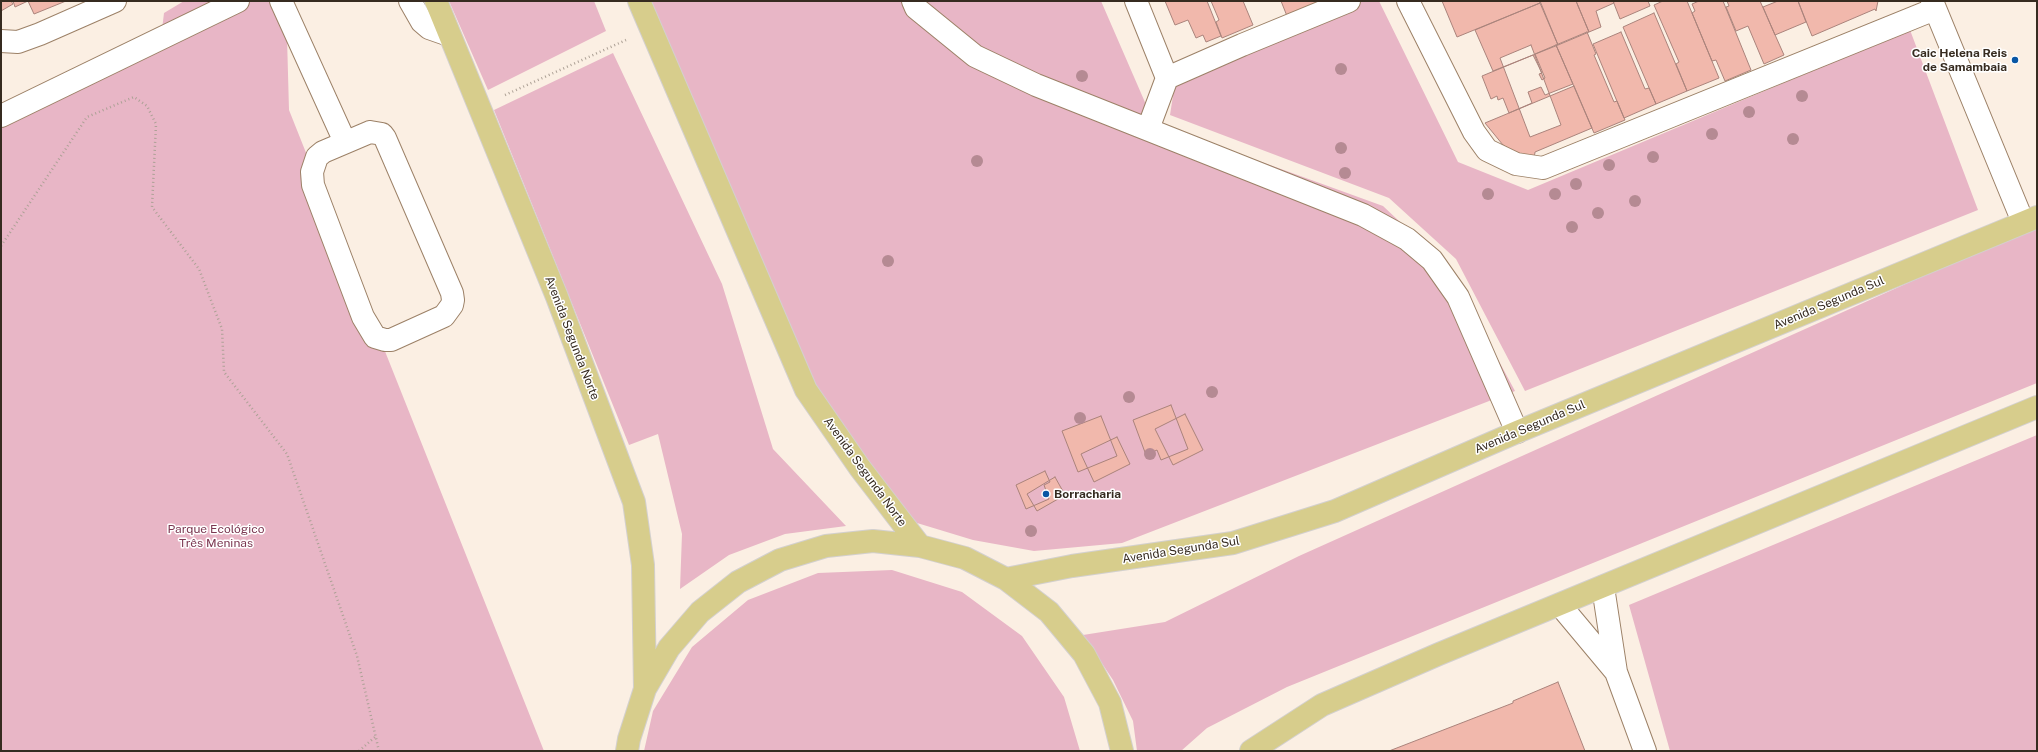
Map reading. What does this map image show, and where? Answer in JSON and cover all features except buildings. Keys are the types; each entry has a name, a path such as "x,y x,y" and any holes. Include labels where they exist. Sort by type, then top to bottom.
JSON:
{"main road":[{"name":"Avenida Segunda Norte","path":"436,1 557,297 634,502 643,565 645,689"},
{"name":"Avenida Segunda Norte","path":"639,1 806,390 860,468 920,546"},
{"name":"Avenida Segunda Sul","path":"1006,578 1072,566 1233,543 1335,511 1517,432 2030,220"},
{"path":"1251,751 1322,705 1439,654 2037,407"},
{"path":"627,751 629,739 645,689 669,648 700,612 738,582 780,560 826,546 873,541 920,546 965,558 1006,578 1050,612 1084,654 1110,703 1122,751"}],"street":[{"path":"1,41 18,42 115,1"},
{"path":"1,116 238,1"},
{"path":"281,1 345,142"},
{"path":"410,1 422,22 429,28 449,34"},
{"path":"913,1 916,8 975,56 1036,85 1363,215 1407,239 1432,260 1458,297 1517,432"},
{"path":"1136,1 1167,78 1148,129"},
{"path":"1167,78 1349,1"},
{"path":"1408,1 1474,132 1487,150 1516,164 1542,168 1934,5 2030,220"},
{"path":"370,132 382,134 385,138 452,293 452,305 444,316 391,340 375,337 363,317 313,185 312,172 317,157 323,152 345,142 370,132"},
{"path":"1603,587 1616,672 1644,751"},
{"path":"1560,605 1616,672"}],"path":[{"path":"479,107 651,29"},
{"path":"1,246 87,116 134,97 147,106 156,124 152,207 199,269 222,329 224,372 287,454 357,656 379,751"},
{"path":"359,751 375,736"}],"green space":[{"name":"Parque Ecológico Três Meninas","path":"184,1 286,1 289,110 544,751 1,751 1,124 160,46 164,13"},
{"path":"449,1 594,1 606,31 488,90"},
{"path":"640,1 1101,1 1154,123 1383,206 1448,267 1515,391 1122,543 1034,551 973,540 917,523 797,378"},
{"path":"1359,1 1379,1 1458,162 1528,190 1910,30 1978,210 1525,391 1456,259 1389,198 1170,115 1177,70"},
{"path":"613,53 722,284 773,449 846,526 785,534 729,555 680,589 682,534 658,434 629,445 494,110"},
{"path":"2037,225 2037,383 1287,687 1207,728 1181,751 1137,751 1133,721 1113,680 1083,635 1165,622 1299,556"},
{"path":"2037,435 2037,751 1670,751 1629,605"},
{"path":"892,570 962,592 1022,636 1064,697 1080,751 644,751 653,711 692,647 748,600 818,573"}],"place":[{"name":"Caic Helena Reis de Samambaia","path":"2015,60"},
{"name":"Borracharia","path":"1046,494"}]}
